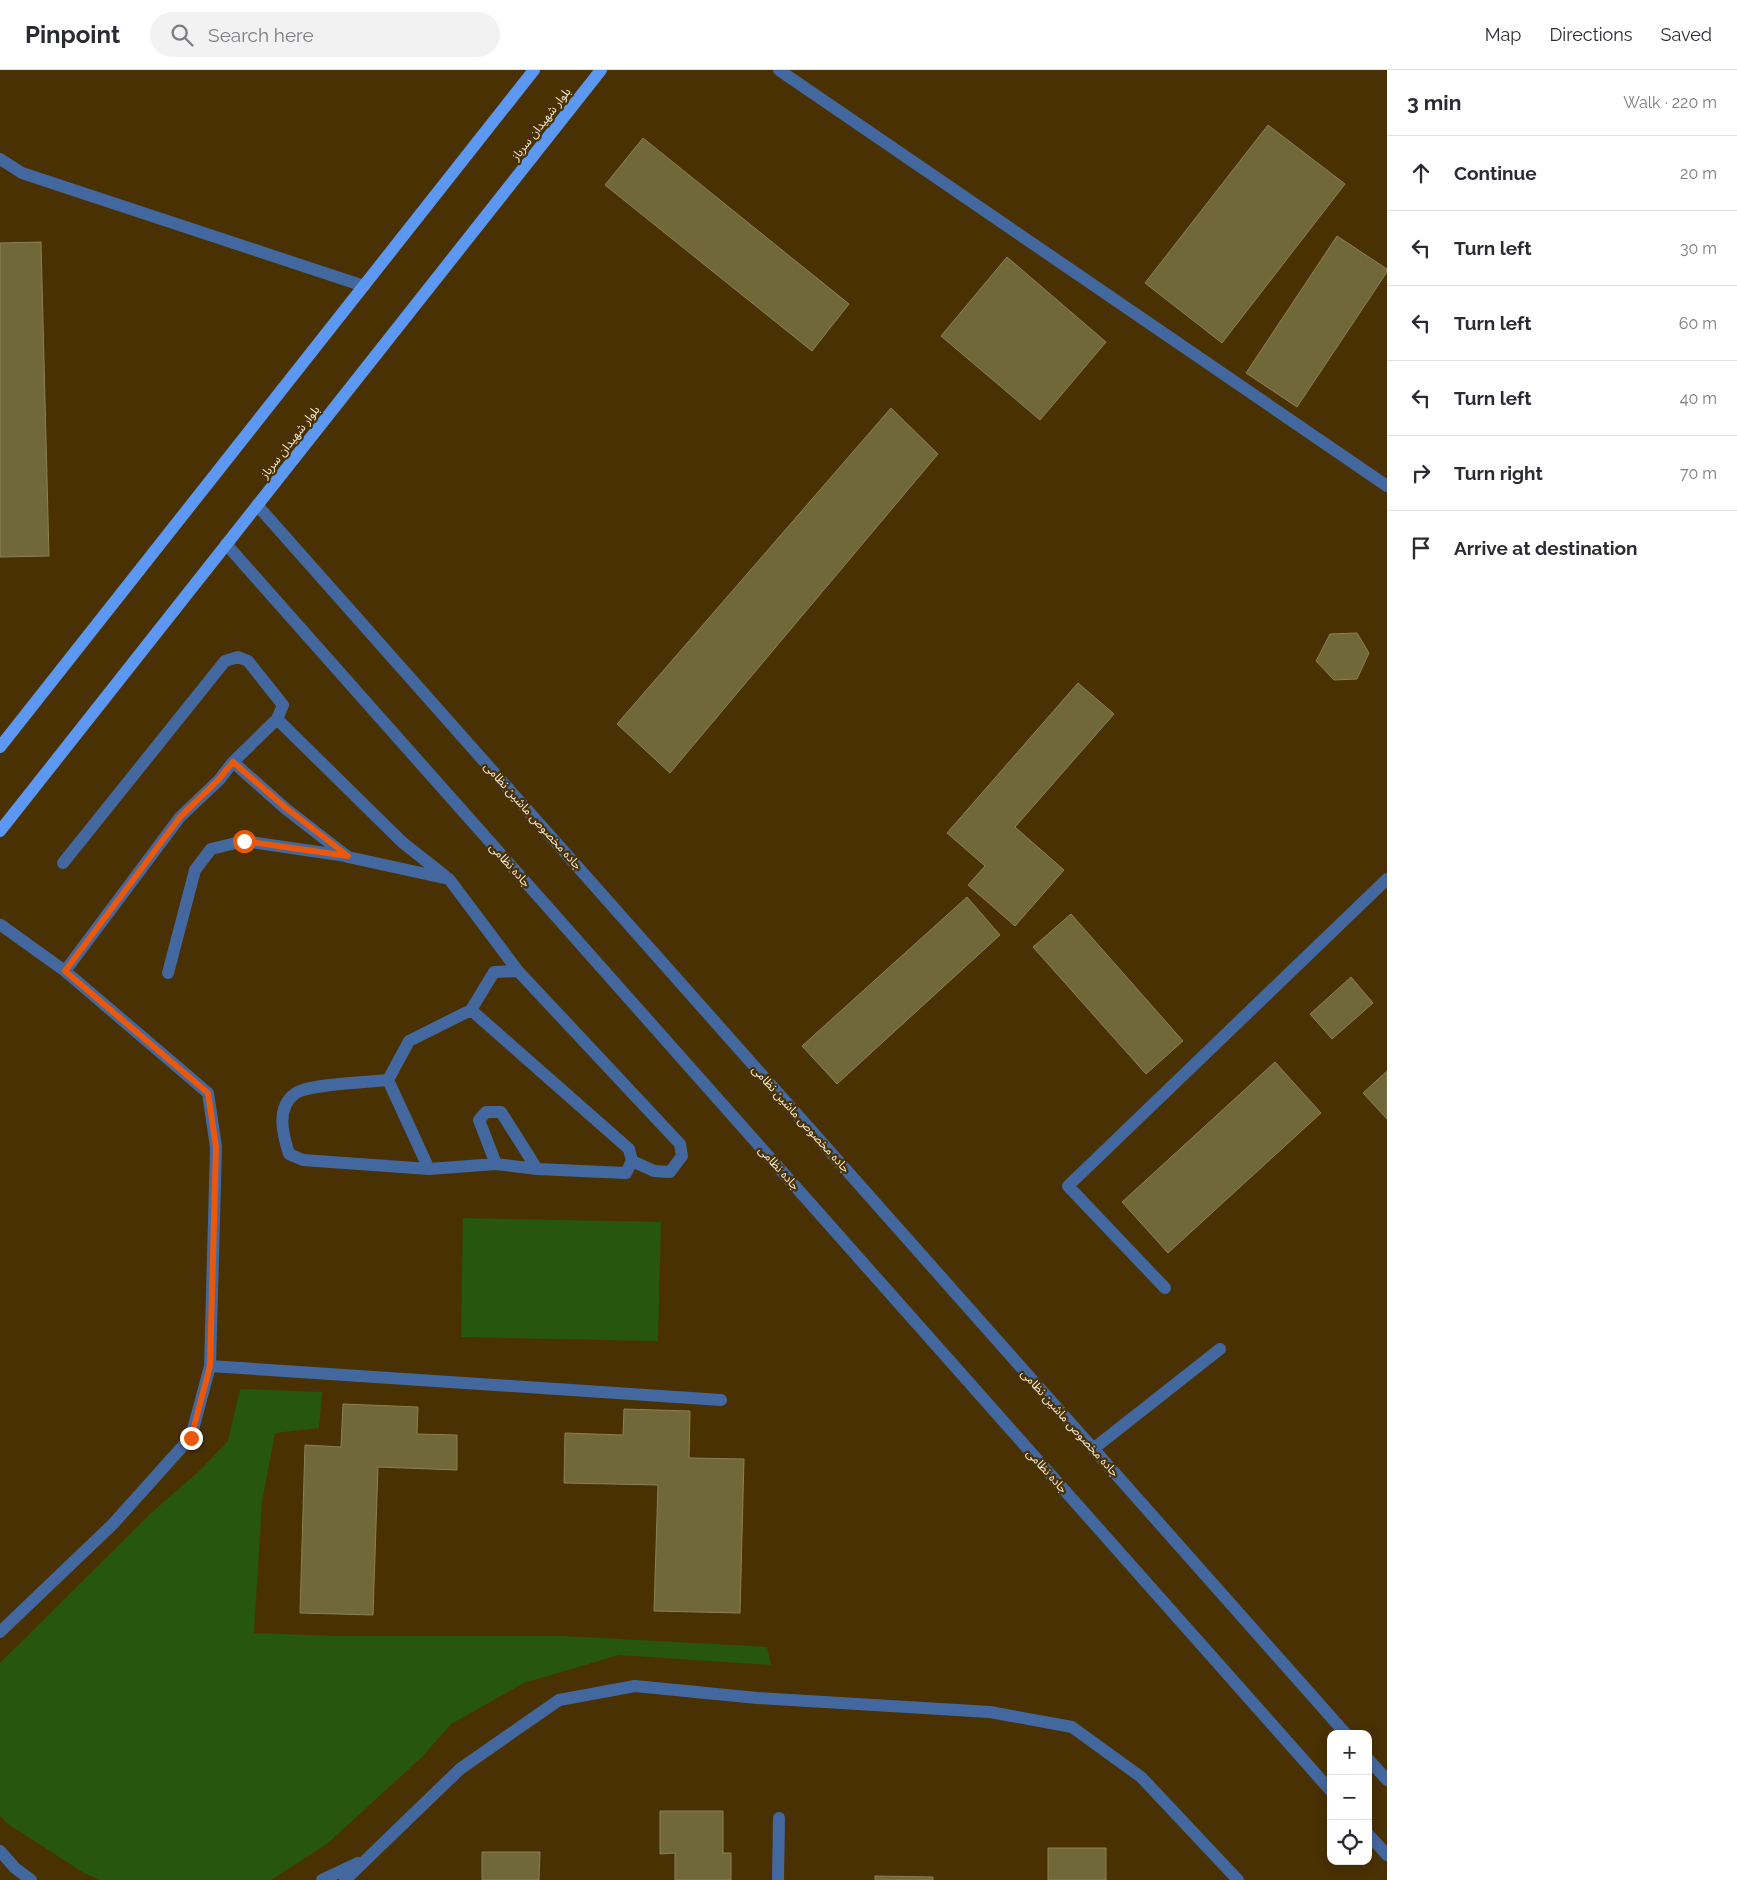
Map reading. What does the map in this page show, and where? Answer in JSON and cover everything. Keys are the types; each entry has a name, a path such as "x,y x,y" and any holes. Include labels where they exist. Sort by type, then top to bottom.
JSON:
{"main road":[{"path":"0,747 534,70"},
{"name":"بلوار شهیدان سرباز","path":"0,831 601,70"}],"street":[{"path":"779,70 1387,486"},
{"path":"0,160 22,173 364,286"},
{"name":"جاده مخصوص ماشین نظامی","path":"257,505 1342,1730"},
{"name":"جاده نظامی","path":"226,544 1327,1786"},
{"path":"63,863 225,661 238,657 248,661 283,705 277,719 180,817 65,971"},
{"path":"277,719 402,842 449,879 518,971 680,1144 682,1156 670,1172 654,1171 632,1161"},
{"path":"233,762 286,808 348,856"},
{"path":"168,973 195,870 211,849 244,841 348,856 449,879"},
{"path":"1165,1288 1068,1186 1386,882"},
{"path":"0,1632 112,1524 191,1438 210,1366 216,1147 208,1093 65,971 1,925"},
{"path":"388,1080 409,1041 472,1010 494,972 518,971"},
{"path":"388,1080 310,1089 296,1093 283,1110 283,1134 289,1154 303,1160 429,1170 496,1164 538,1169 626,1173 632,1161 629,1149 472,1010"},
{"path":"388,1080 429,1170"},
{"path":"496,1164 480,1120 486,1112 501,1112 538,1169"},
{"path":"1093,1449 1220,1349"},
{"path":"210,1366 721,1400"},
{"path":"345,1880 460,1769 559,1700 635,1686 757,1698 990,1712 1072,1727 1141,1776 1238,1880"},
{"path":"1372,1763 1387,1780"},
{"path":"778,1880 779,1818"},
{"path":"1372,1838 1387,1855"},
{"path":"0,1851 15,1868 32,1880"},
{"path":"322,1880 367,1858"}],"green space":[{"path":"463,1218 661,1222 658,1341 461,1337"},
{"path":"240,1389 322,1392 319,1428 275,1433 262,1502 254,1633 336,1636 563,1636 767,1647 771,1665 619,1655 524,1683 451,1724 422,1757 327,1844 271,1880 100,1880 84,1873 8,1824 0,1816 0,1663 151,1513 198,1472 228,1441"}],"building":[{"path":"1268,125 1345,184 1222,343 1145,283"},
{"path":"643,138 849,304 812,351 605,185"},
{"path":"1337,236 1387,269 1387,272 1297,407 1246,373"},
{"path":"41,242 49,556 0,557 0,243"},
{"path":"1007,257 1106,342 1040,420 941,336"},
{"path":"891,408 938,454 670,773 617,724"},
{"path":"1357,633 1369,653 1357,679 1334,680 1316,661 1330,634"},
{"path":"1078,683 1114,714 1015,827 1064,870 1015,926 968,885 985,866 947,833"},
{"path":"967,897 1000,935 837,1084 802,1046"},
{"path":"1071,914 1183,1041 1146,1074 1033,947"},
{"path":"1351,977 1373,1003 1332,1039 1310,1014"},
{"path":"1275,1062 1321,1113 1168,1253 1122,1202"},
{"path":"1387,1071 1387,1119 1363,1093"},
{"path":"343,1404 418,1407 417,1434 457,1435 457,1470 378,1467 373,1615 300,1613 305,1445 341,1447"},
{"path":"624,1409 690,1411 689,1458 744,1459 740,1613 654,1611 658,1485 564,1483 565,1433 623,1435"},
{"path":"660,1811 723,1811 723,1853 731,1853 731,1880 675,1880 675,1853 660,1854"},
{"path":"1048,1848 1106,1848 1106,1880 1048,1880"},
{"path":"482,1852 540,1852 539,1880 482,1880"},
{"path":"875,1876 933,1877 933,1880 875,1880"}],"route":[{"path":"191,1438 210,1366 216,1147 208,1093 65,971 180,817 218,780 233,762 286,808 348,856 244,841"}]}
